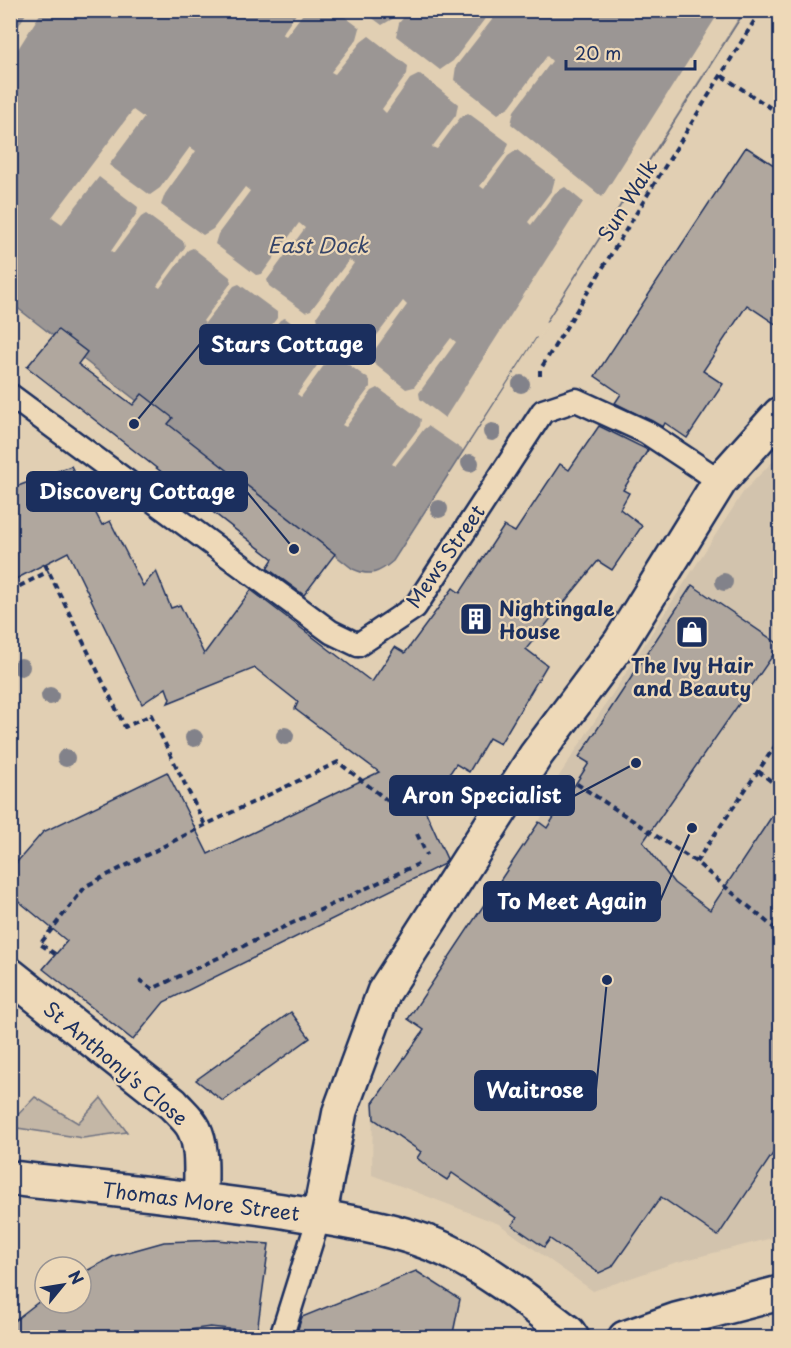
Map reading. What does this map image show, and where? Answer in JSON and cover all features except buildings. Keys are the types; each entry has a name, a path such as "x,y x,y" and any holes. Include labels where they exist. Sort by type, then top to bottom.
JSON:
{"street":[{"name":"Thomas More Street","path":"10,1178 201,1199 319,1217 340,1111 384,992 536,755 621,641 720,481 780,414"},
{"name":"St Anthony's Close","path":"10,975 173,1104 189,1120 200,1144 201,1199"},
{"path":"319,1217 396,1233 447,1250 499,1279 568,1332 572,1338"},
{"path":"625,1338 676,1320 780,1293"}],"lane":[{"name":"Mews Street","path":"10,395 331,632 358,645 415,607 543,411"},
{"path":"543,411 576,400 646,432 720,481"},
{"path":"281,1338 319,1217"}],"path":[{"name":"Sun Walk","path":"543,411 540,370 761,10"},
{"path":"722,76 780,114"},
{"path":"45,564 125,727 151,715 205,825"},
{"path":"10,591 49,571"},
{"path":"696,862 780,739"},
{"path":"536,755 696,862 780,933"},
{"path":"55,954 40,944 86,886 205,825 338,762 388,801"},
{"path":"758,771 780,788"},
{"path":"139,980 152,989 429,859 417,834"}],"shaded area":[{"path":"780,454 780,1236 674,1263 593,1291 499,1224 372,1175 373,1103 423,1030 408,1019 539,823 554,784 744,491"},
{"path":"35,1097 78,1123 101,1098 127,1132 83,1138 11,1127 11,1122"}],"water":[{"name":"East Dock","path":"10,11 745,11 393,561 379,571 364,573 353,569 11,303"}],"pier":[{"path":"299,10 305,11 286,36 282,34"},
{"path":"25,11 42,11 11,60 11,38 27,12"},
{"path":"337,11 363,11 382,25 394,18 400,11 409,11 399,23 396,36 440,70 453,61 490,12 495,16 456,66 454,80 498,114 510,106 547,56 552,61 514,111 511,124 602,197 720,11 743,11 545,322 548,324 539,339 536,337 463,450 428,426 395,466 392,464 420,426 421,419 378,388 372,391 346,427 342,425 370,387 370,380 335,355 330,357 301,397 297,394 326,353 323,346 285,318 280,320 251,358 248,356 277,318 277,312 239,284 234,286 205,323 203,321 231,283 230,277 193,248 188,250 160,288 157,286 185,247 184,242 146,214 141,217 114,253 111,251 137,213 138,207 99,177 62,224 52,217 133,110 144,118 109,165 150,195 160,188 190,147 196,151 165,194 161,205 203,235 213,229 245,187 250,191 218,234 215,244 256,275 262,274 299,223 305,228 267,280 269,286 305,312 311,310 349,260 354,263 317,316 318,322 358,353 365,351 403,301 407,305 371,355 372,362 406,389 414,387 451,338 456,342 419,393 420,399 445,418 583,202 565,187 555,193 531,225 528,222 552,190 555,179 517,150 508,156 484,189 480,186 505,154 509,143 468,113 460,118 437,149 432,147 456,115 458,104 420,74 410,79 386,113 382,109 407,74 408,66 369,36 361,42 335,74 331,72 357,39 360,28"}],"place":[{"name":"Stars Cottage","path":"134,424"},
{"name":"Discovery Cottage","path":"294,549"},
{"name":"Nightingale House","path":"476,619"},
{"name":"The Ivy Hair and Beauty","path":"692,632"},
{"name":"Aron Specialist","path":"636,763"},
{"name":"To Meet Again","path":"692,828"},
{"name":"Waitrose","path":"607,980"}]}
